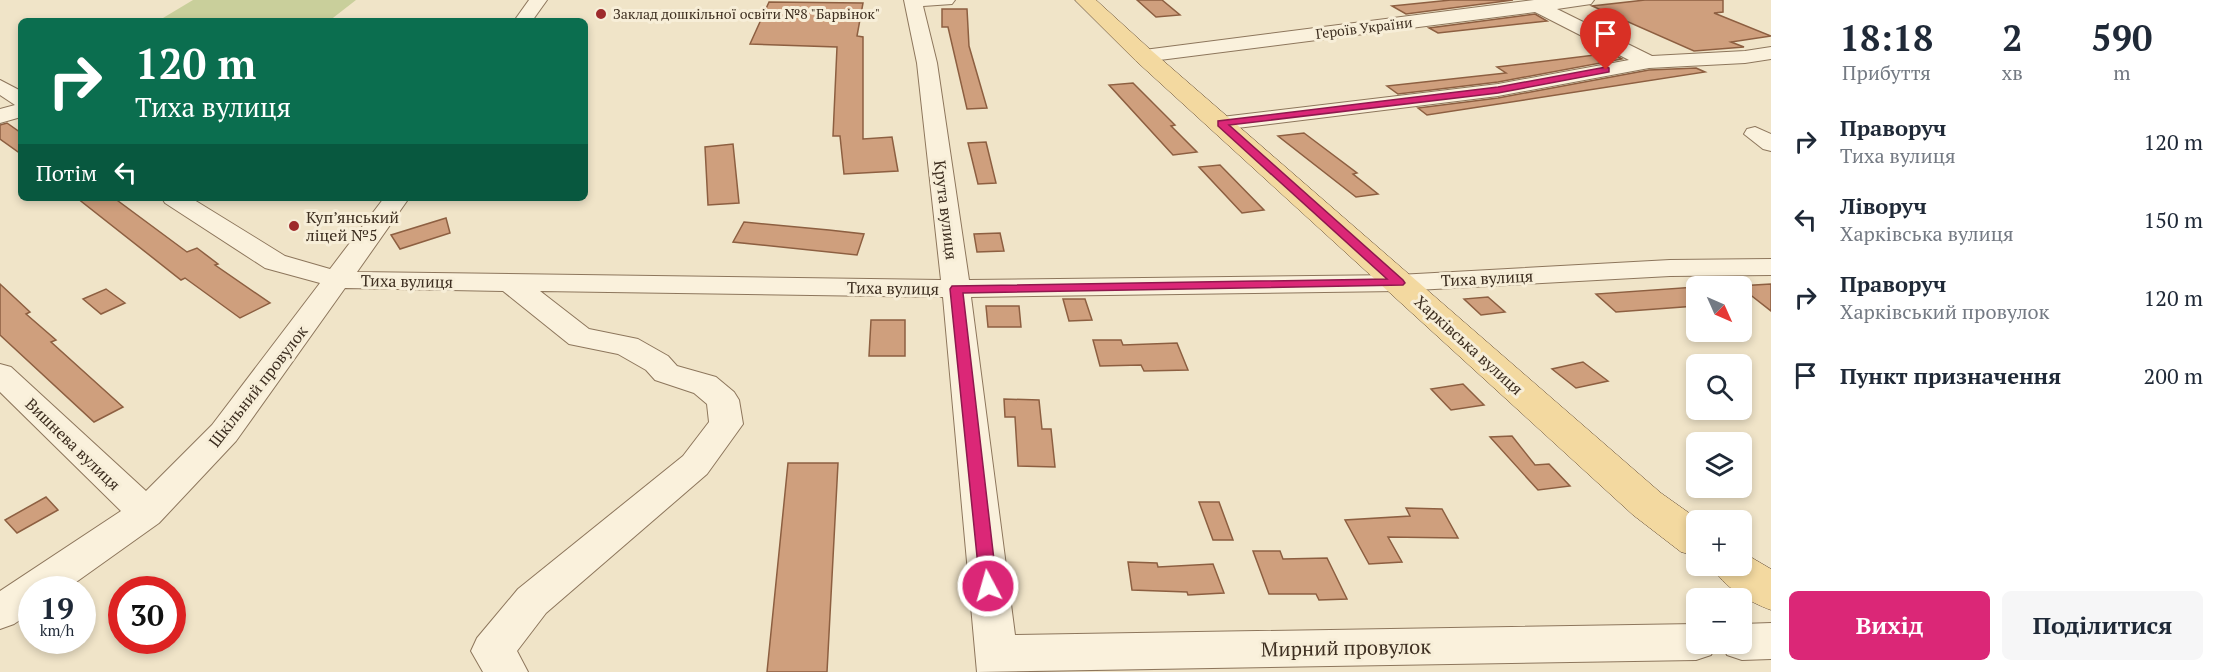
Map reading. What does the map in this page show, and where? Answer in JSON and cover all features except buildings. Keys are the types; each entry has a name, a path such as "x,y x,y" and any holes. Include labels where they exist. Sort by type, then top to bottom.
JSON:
{"main road":[{"name":"Харківська вулиця","path":"1085,0 1144,56 1647,504 1686,533"},
{"path":"1748,576 1771,592"}],"street":[{"path":"525,18 538,0"},
{"path":"913,0 946,0"},
{"name":"Крута вулиця","path":"913,0 927,63 956,289 997,663"},
{"name":"Героїв України","path":"1144,56 1531,3 1585,0"},
{"path":"1531,3 1649,62"},
{"path":"1221,123 1498,90 1649,62 1745,57 1771,53"},
{"path":"0,86 18,98"},
{"path":"0,116 18,111"},
{"name":"Тиха вулиця","path":"179,201 275,262 339,280 956,289 1398,283 1670,268 1771,267"},
{"name":"Шкільний провулок","path":"54,576 146,513 224,433 339,280 395,201"},
{"path":"507,672 492,651 532,601 695,465 726,424 723,400 705,385 666,373 657,363 627,346 580,336 511,282"},
{"name":"Вишнева вулиця","path":"0,374 146,513"},
{"name":"Шкільний провулок","path":"0,612 18,600"},
{"path":"1752,642 1771,641"},
{"name":"Мирний провулок","path":"997,663 1686,642"}],"green space":[{"path":"193,0 356,0 333,18 163,18"}],"place":[{"name":"Заклад дошкільної освіти №8 \"Барвінок\"","path":"601,14"},
{"name":"Куп’янський ліцей №5","path":"294,226"}],"route":[{"path":"988,586 956,289 1398,283 1221,123 1498,90 1606,70"}]}
